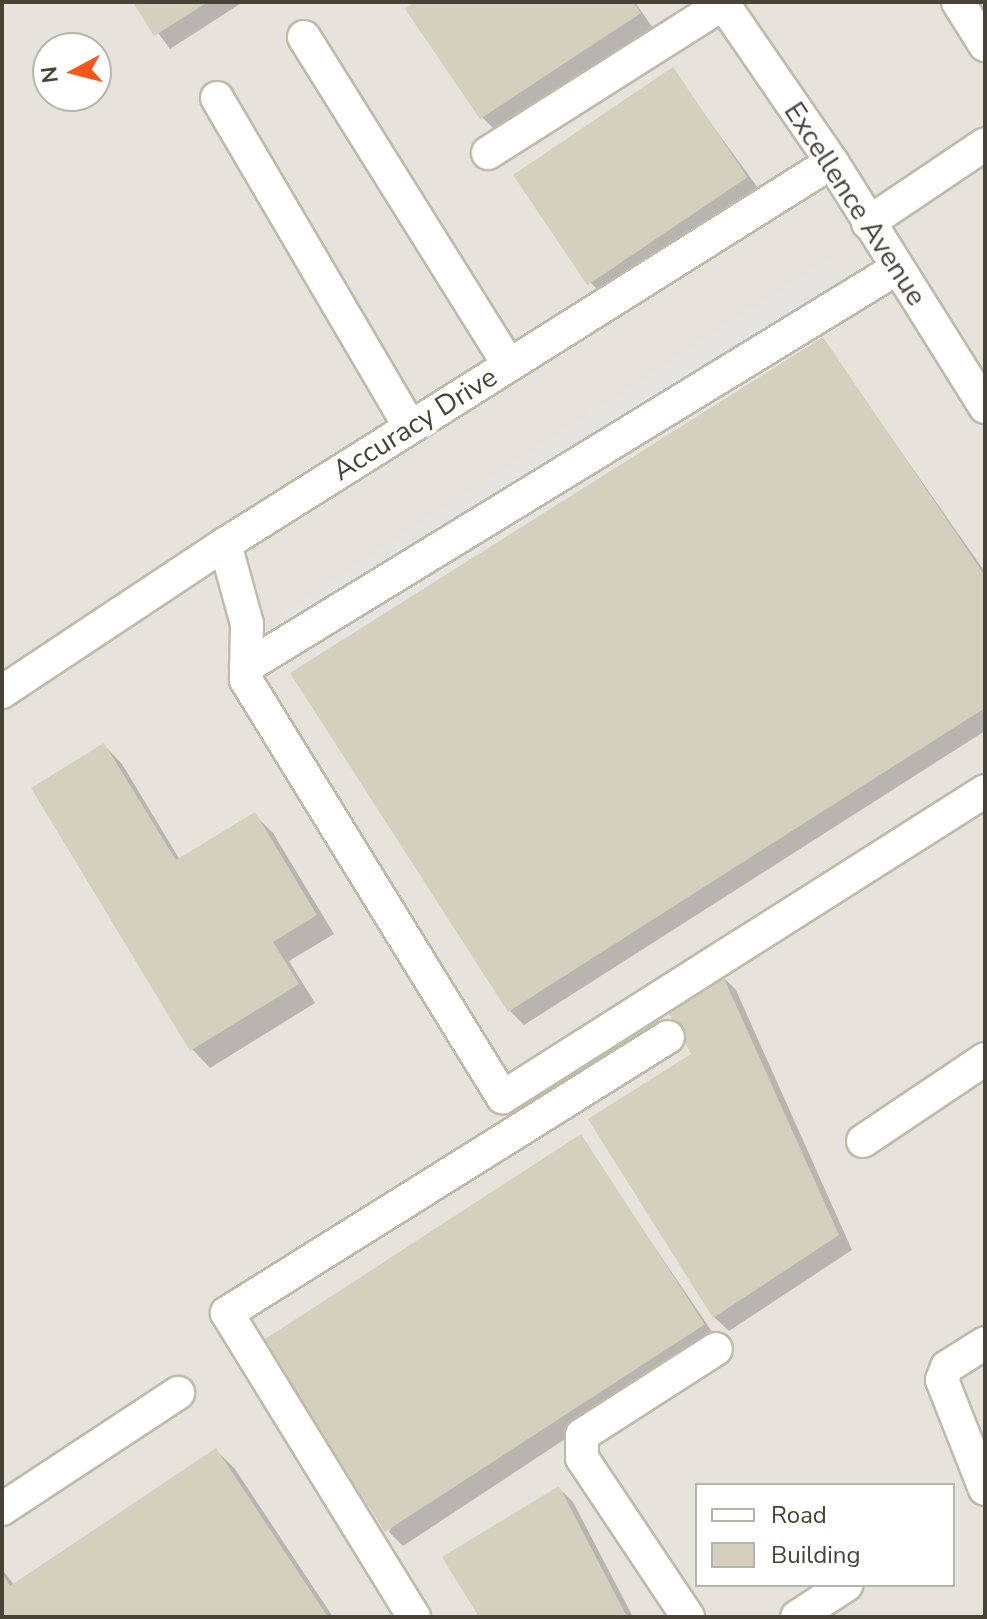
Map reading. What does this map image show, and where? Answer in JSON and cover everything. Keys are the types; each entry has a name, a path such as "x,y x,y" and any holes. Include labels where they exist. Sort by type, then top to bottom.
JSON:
{"street":[{"path":"958,2 985,45"},
{"path":"488,153 723,3"},
{"name":"Excellence Avenue","path":"723,3 832,162 985,407"},
{"path":"304,37 509,365"},
{"path":"217,98 410,427"},
{"path":"868,223 985,144"},
{"name":"Accuracy Drive","path":"2,692 225,544 832,162"},
{"path":"246,667 896,269"},
{"path":"225,544 247,624 246,680 503,1097 985,791"},
{"path":"414,1617 227,1313 668,1037"},
{"path":"863,1141 985,1059"},
{"path":"985,1343 947,1367 942,1380 985,1489"},
{"path":"688,1617 582,1458 582,1435 716,1349"},
{"path":"2,1509 178,1393"},
{"path":"797,1617 843,1587"}],"shaded area":[{"path":"2,2 985,2 985,1617 2,1617"},
{"path":"827,259 861,312 317,665 283,612"}],"building":[{"path":"133,2 208,2 154,36"},
{"path":"415,2 633,2 641,13 480,119 405,9"},
{"path":"673,67 747,177 587,285 513,175"},
{"path":"823,337 985,576 985,708 508,1012 290,673"},
{"path":"104,743 176,860 255,812 317,915 273,942 299,984 190,1051 31,788"},
{"path":"722,974 839,1235 713,1318 588,1119 691,1054 668,1012"},
{"path":"581,1134 705,1324 385,1532 261,1342"},
{"path":"216,1448 328,1617 2,1617 2,1573 10,1586"},
{"path":"559,1486 627,1617 479,1617 442,1557"}]}
